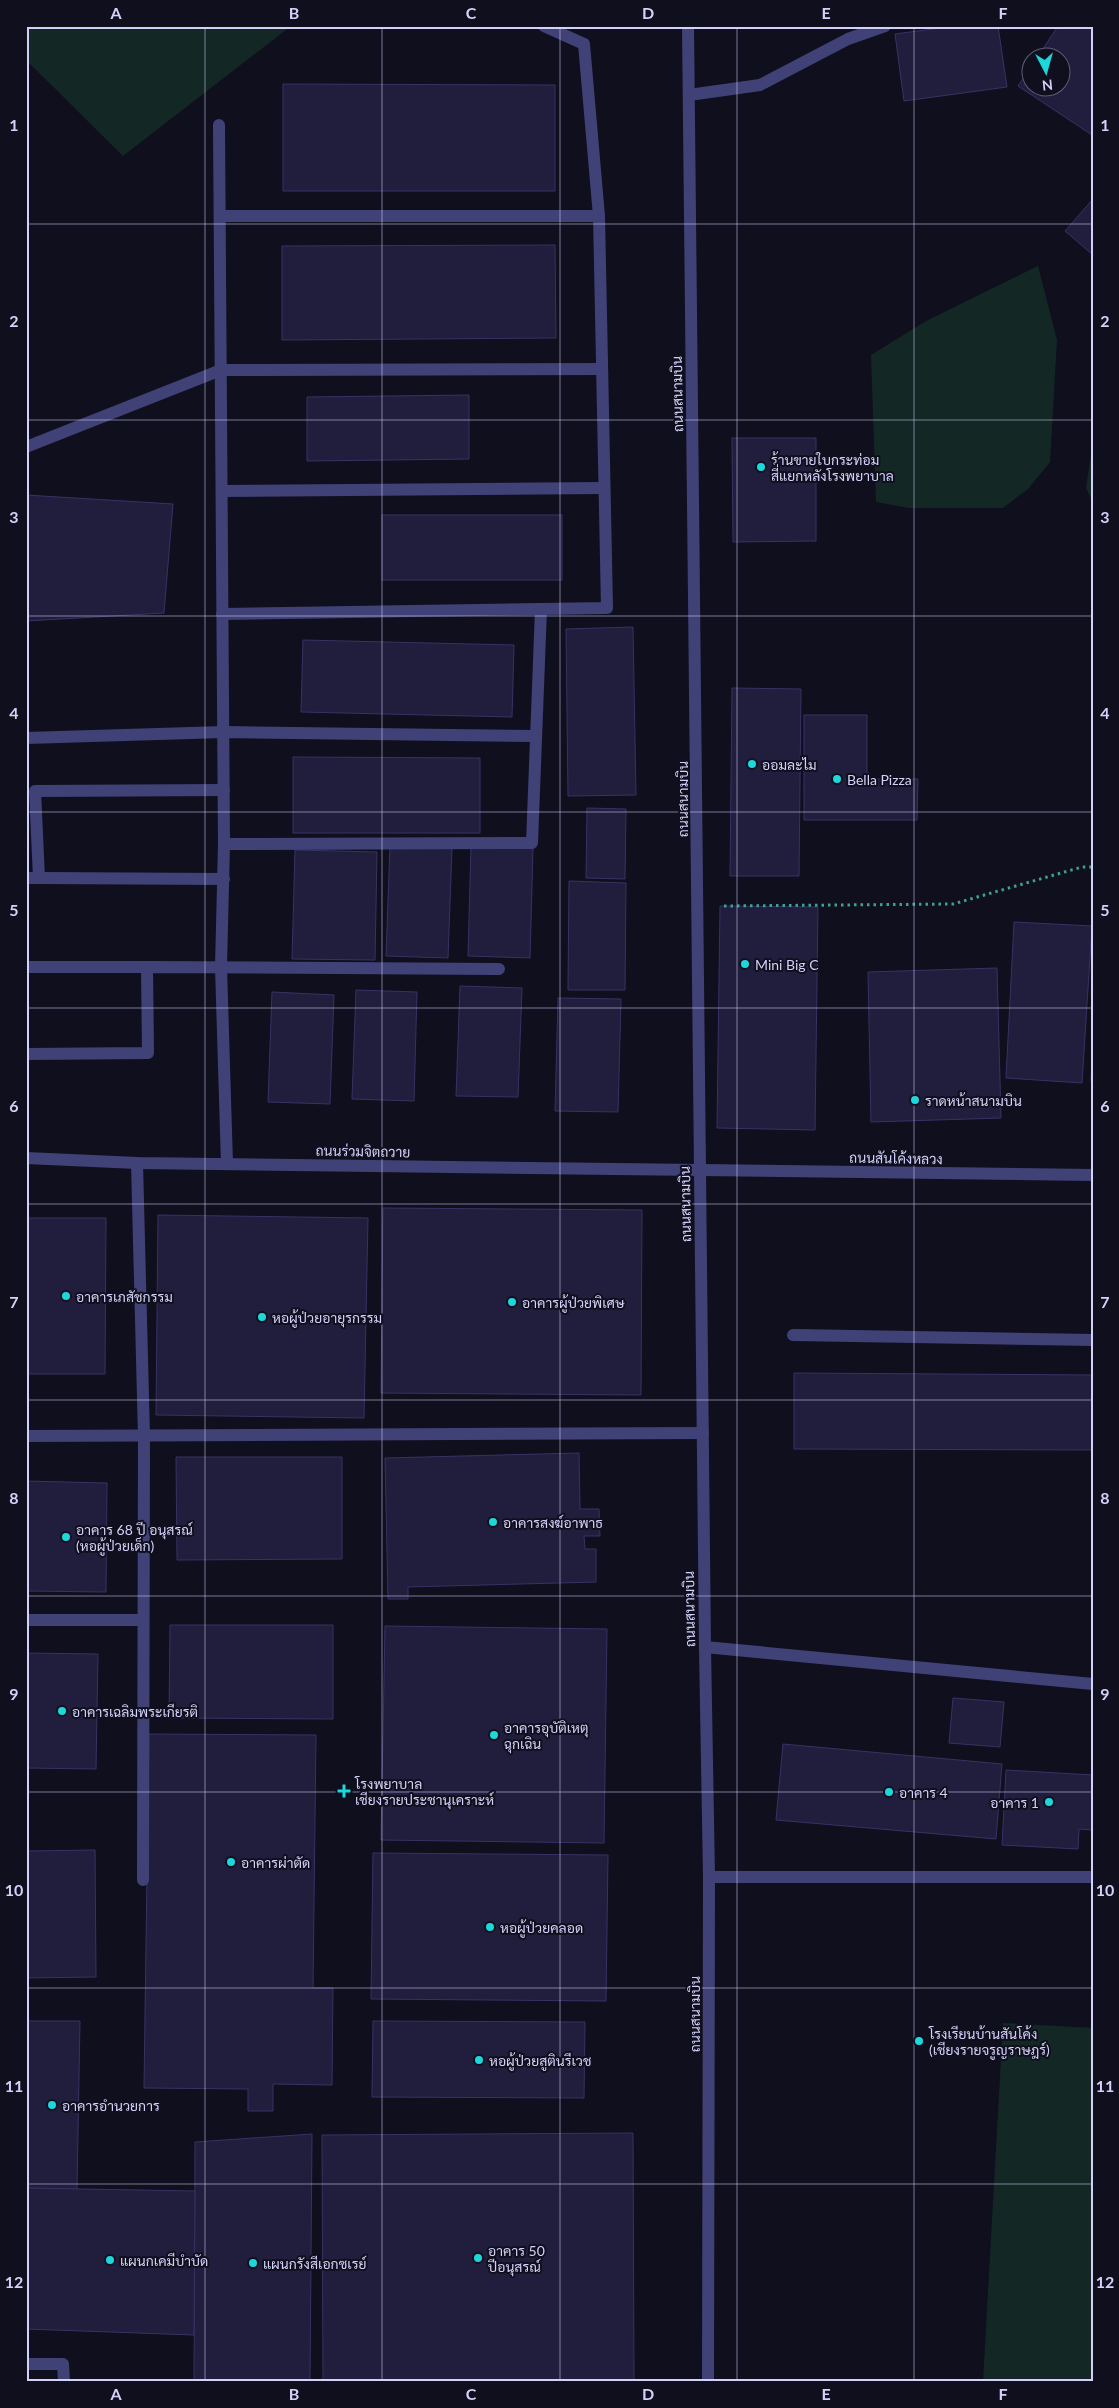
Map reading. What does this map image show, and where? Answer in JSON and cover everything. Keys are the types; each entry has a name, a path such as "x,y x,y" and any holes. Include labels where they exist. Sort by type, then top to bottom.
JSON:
{"street":[{"path":"222,614 607,608 599,216 584,44 544,26"},
{"name":"ถนนสนามบิน","path":"688,26 709,1877 708,2382"},
{"path":"689,95 760,85 847,32 885,26"},
{"path":"219,125 224,732 224,879 221,967 227,1164"},
{"path":"220,216 599,216"},
{"path":"26,447 221,370 602,369"},
{"path":"222,491 604,488"},
{"path":"224,844 532,843 541,609"},
{"path":"26,738 224,732 536,736"},
{"path":"224,790 35,791 33,878 224,879"},
{"path":"26,967 499,969"},
{"path":"26,1054 148,1053 147,967"},
{"name":"ถนนร่วมจิตถวาย","path":"26,1158 137,1164 700,1171"},
{"path":"137,1164 144,1436 143,1880"},
{"name":"ถนนสันโค้งหลวง","path":"700,1171 1093,1175"},
{"path":"794,1335 1093,1340"},
{"path":"26,1436 703,1433"},
{"path":"26,1620 143,1620"},
{"path":"705,1647 1093,1684"},
{"path":"709,1877 1093,1877"},
{"path":"26,2364 63,2364 64,2382"}],"path":[{"path":"698,903 720,906 953,904 1082,867 1093,867"}],"green space":[{"path":"26,26 291,26 123,156 26,60"},
{"path":"1038,266 1057,340 1050,462 1028,489 1003,508 909,508 876,502 871,355 926,321"},
{"path":"1093,442 1093,503 1086,488"},
{"path":"1003,2023 1093,2028 1093,2382 983,2382"}],"building":[{"path":"956,26 998,26 1007,87 904,101 895,34"},
{"path":"1058,26 1093,26 1092,135 1036,98 1072,98 1072,48 1044,48"},
{"path":"1022,80 1022,89 1018,86"},
{"path":"283,84 555,85 555,191 283,191"},
{"path":"1093,199 1093,255 1065,231"},
{"path":"555,245 556,338 282,340 282,246"},
{"path":"469,395 469,459 307,461 307,397"},
{"path":"732,438 816,438 816,541 733,542"},
{"path":"26,495 173,504 164,613 26,621"},
{"path":"382,515 562,515 562,580 382,580"},
{"path":"633,627 636,795 568,796 566,629"},
{"path":"303,640 514,645 512,717 301,712"},
{"path":"732,688 801,689 799,876 730,876"},
{"path":"804,715 867,715 867,779 918,779 917,820 804,820"},
{"path":"293,757 480,758 480,833 293,833"},
{"path":"587,808 626,809 625,879 586,878"},
{"path":"390,846 452,848 448,958 386,956"},
{"path":"471,846 533,848 530,958 468,956"},
{"path":"295,850 377,852 375,960 292,959"},
{"path":"569,881 626,883 625,990 568,990"},
{"path":"720,906 818,907 815,1130 717,1128"},
{"path":"1014,922 1092,926 1082,1083 1006,1078"},
{"path":"997,968 1001,1118 871,1122 868,972"},
{"path":"460,986 522,988 518,1097 456,1096"},
{"path":"356,990 417,992 414,1101 352,1099"},
{"path":"272,992 334,995 330,1104 268,1102"},
{"path":"558,998 621,999 618,1112 555,1111"},
{"path":"1093,1047 1093,1081 1091,1081"},
{"name":"อาคารผู้ป่วยพิเศษ","path":"383,1208 642,1210 641,1395 381,1393"},
{"name":"หอผู้ป่วยอายุรกรรม","path":"158,1215 368,1218 364,1418 156,1415"},
{"name":"อาคารเภสัชกรรม","path":"26,1218 106,1218 105,1374 26,1374"},
{"path":"794,1373 1093,1375 1093,1450 794,1449"},
{"name":"อาคารสงฆ์อาพาธ","path":"579,1453 580,1509 599,1509 600,1536 584,1536 585,1549 596,1549 596,1582 408,1587 408,1599 388,1599 385,1458"},
{"path":"176,1457 342,1457 342,1559 177,1560"},
{"name":"อาคาร 68 ปี อนุสรณ์ (หอผู้ป่วยเด็ก)","path":"26,1481 107,1483 106,1592 26,1591"},
{"path":"170,1625 333,1625 333,1719 169,1718"},
{"name":"อาคารอุบัติเหตุ ฉุกเฉิน","path":"385,1626 607,1629 604,1843 381,1840"},
{"name":"อาคารเฉลิมพระเกียรติ","path":"26,1653 98,1654 96,1769 26,1768"},
{"path":"953,1698 1004,1702 1000,1747 949,1743"},
{"name":"อาคารผ่าตัด","path":"149,1734 316,1735 313,1988 333,1988 332,2085 273,2084 273,2111 248,2111 248,2089 144,2088"},
{"name":"อาคาร 4","path":"783,1744 1002,1764 996,1839 776,1820"},
{"name":"อาคาร 1","path":"1006,1770 1093,1775 1093,1830 1079,1829 1078,1849 1002,1845"},
{"path":"95,1850 96,1977 26,1978 26,1851"},
{"name":"หอผู้ป่วยคลอด","path":"373,1853 608,1855 606,2001 371,1999"},
{"name":"อาคารอำนวยการ","path":"26,2021 80,2021 77,2189 26,2188"},
{"name":"หอผู้ป่วยสูตินรีเวช","path":"373,2021 585,2022 584,2098 372,2097"},
{"name":"อาคาร 50 ปีอนุสรณ์","path":"633,2133 634,2382 323,2382 322,2135"},
{"name":"แผนกรังสีเอกซเรย์","path":"312,2134 310,2382 194,2382 195,2142"},
{"name":"แผนกเคมีบำบัด","path":"26,2188 195,2191 194,2335 26,2329"}],"place":[{"name":"ร้านขายใบกระท่อม สี่แยกหลังโรงพยาบาล","path":"761,467"},
{"name":"ออมละไม","path":"752,764"},
{"name":"Bella Pizza","path":"837,779"},
{"name":"Mini Big C","path":"745,964"},
{"name":"ราดหน้าสนามบิน","path":"915,1100"},
{"name":"อาคารเภสัชกรรม","path":"66,1296"},
{"name":"อาคารผู้ป่วยพิเศษ","path":"512,1302"},
{"name":"หอผู้ป่วยอายุรกรรม","path":"262,1317"},
{"name":"อาคารสงฆ์อาพาธ","path":"493,1522"},
{"name":"อาคาร 68 ปี อนุสรณ์ (หอผู้ป่วยเด็ก)","path":"66,1537"},
{"name":"อาคารเฉลิมพระเกียรติ","path":"62,1711"},
{"name":"อาคารอุบัติเหตุ ฉุกเฉิน","path":"494,1735"},
{"name":"โรงพยาบาล เชียงรายประชานุเคราะห์","path":"344,1791"},
{"name":"อาคาร 4","path":"889,1792"},
{"name":"อาคาร 1","path":"1049,1802"},
{"name":"อาคารผ่าตัด","path":"231,1862"},
{"name":"หอผู้ป่วยคลอด","path":"490,1927"},
{"name":"โรงเรียนบ้านสันโค้ง (เชียงรายจรูญราษฎร์)","path":"919,2041"},
{"name":"หอผู้ป่วยสูตินรีเวช","path":"479,2060"},
{"name":"อาคารอำนวยการ","path":"52,2105"},
{"name":"อาคาร 50 ปีอนุสรณ์","path":"478,2258"},
{"name":"แผนกเคมีบำบัด","path":"110,2260"},
{"name":"แผนกรังสีเอกซเรย์","path":"253,2263"}]}
